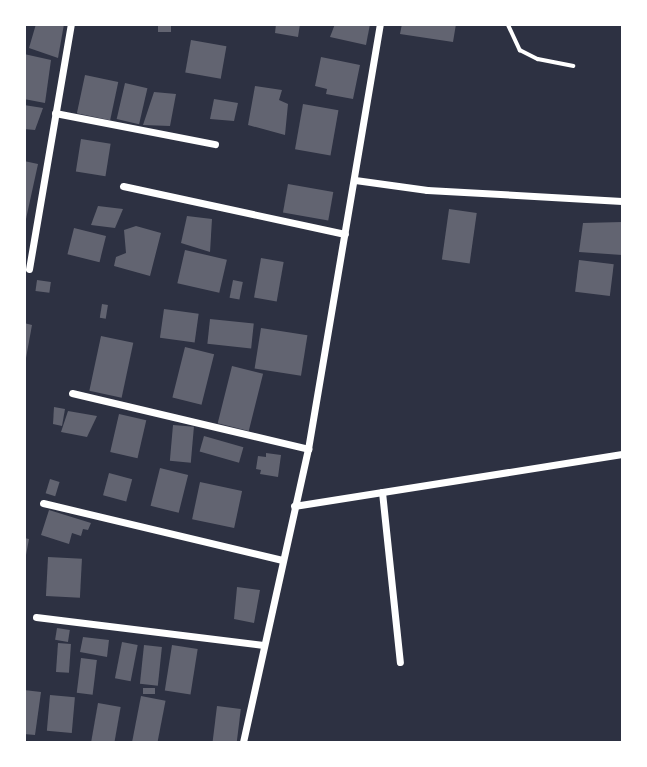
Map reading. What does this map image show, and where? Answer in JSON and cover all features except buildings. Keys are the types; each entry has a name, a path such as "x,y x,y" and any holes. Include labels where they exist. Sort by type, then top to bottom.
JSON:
{"street":[{"path":"29,269 71,24"},
{"path":"243,743 307,449 380,24"},
{"path":"55,113 215,144"},
{"path":"355,180 427,190 622,201"},
{"path":"122,186 345,234"},
{"path":"72,393 307,449"},
{"path":"295,506 622,454"},
{"path":"382,492 400,662"},
{"path":"43,503 282,560"},
{"path":"36,617 263,645"}],"lane":[{"path":"508,24 520,50 538,59 573,66"}]}
